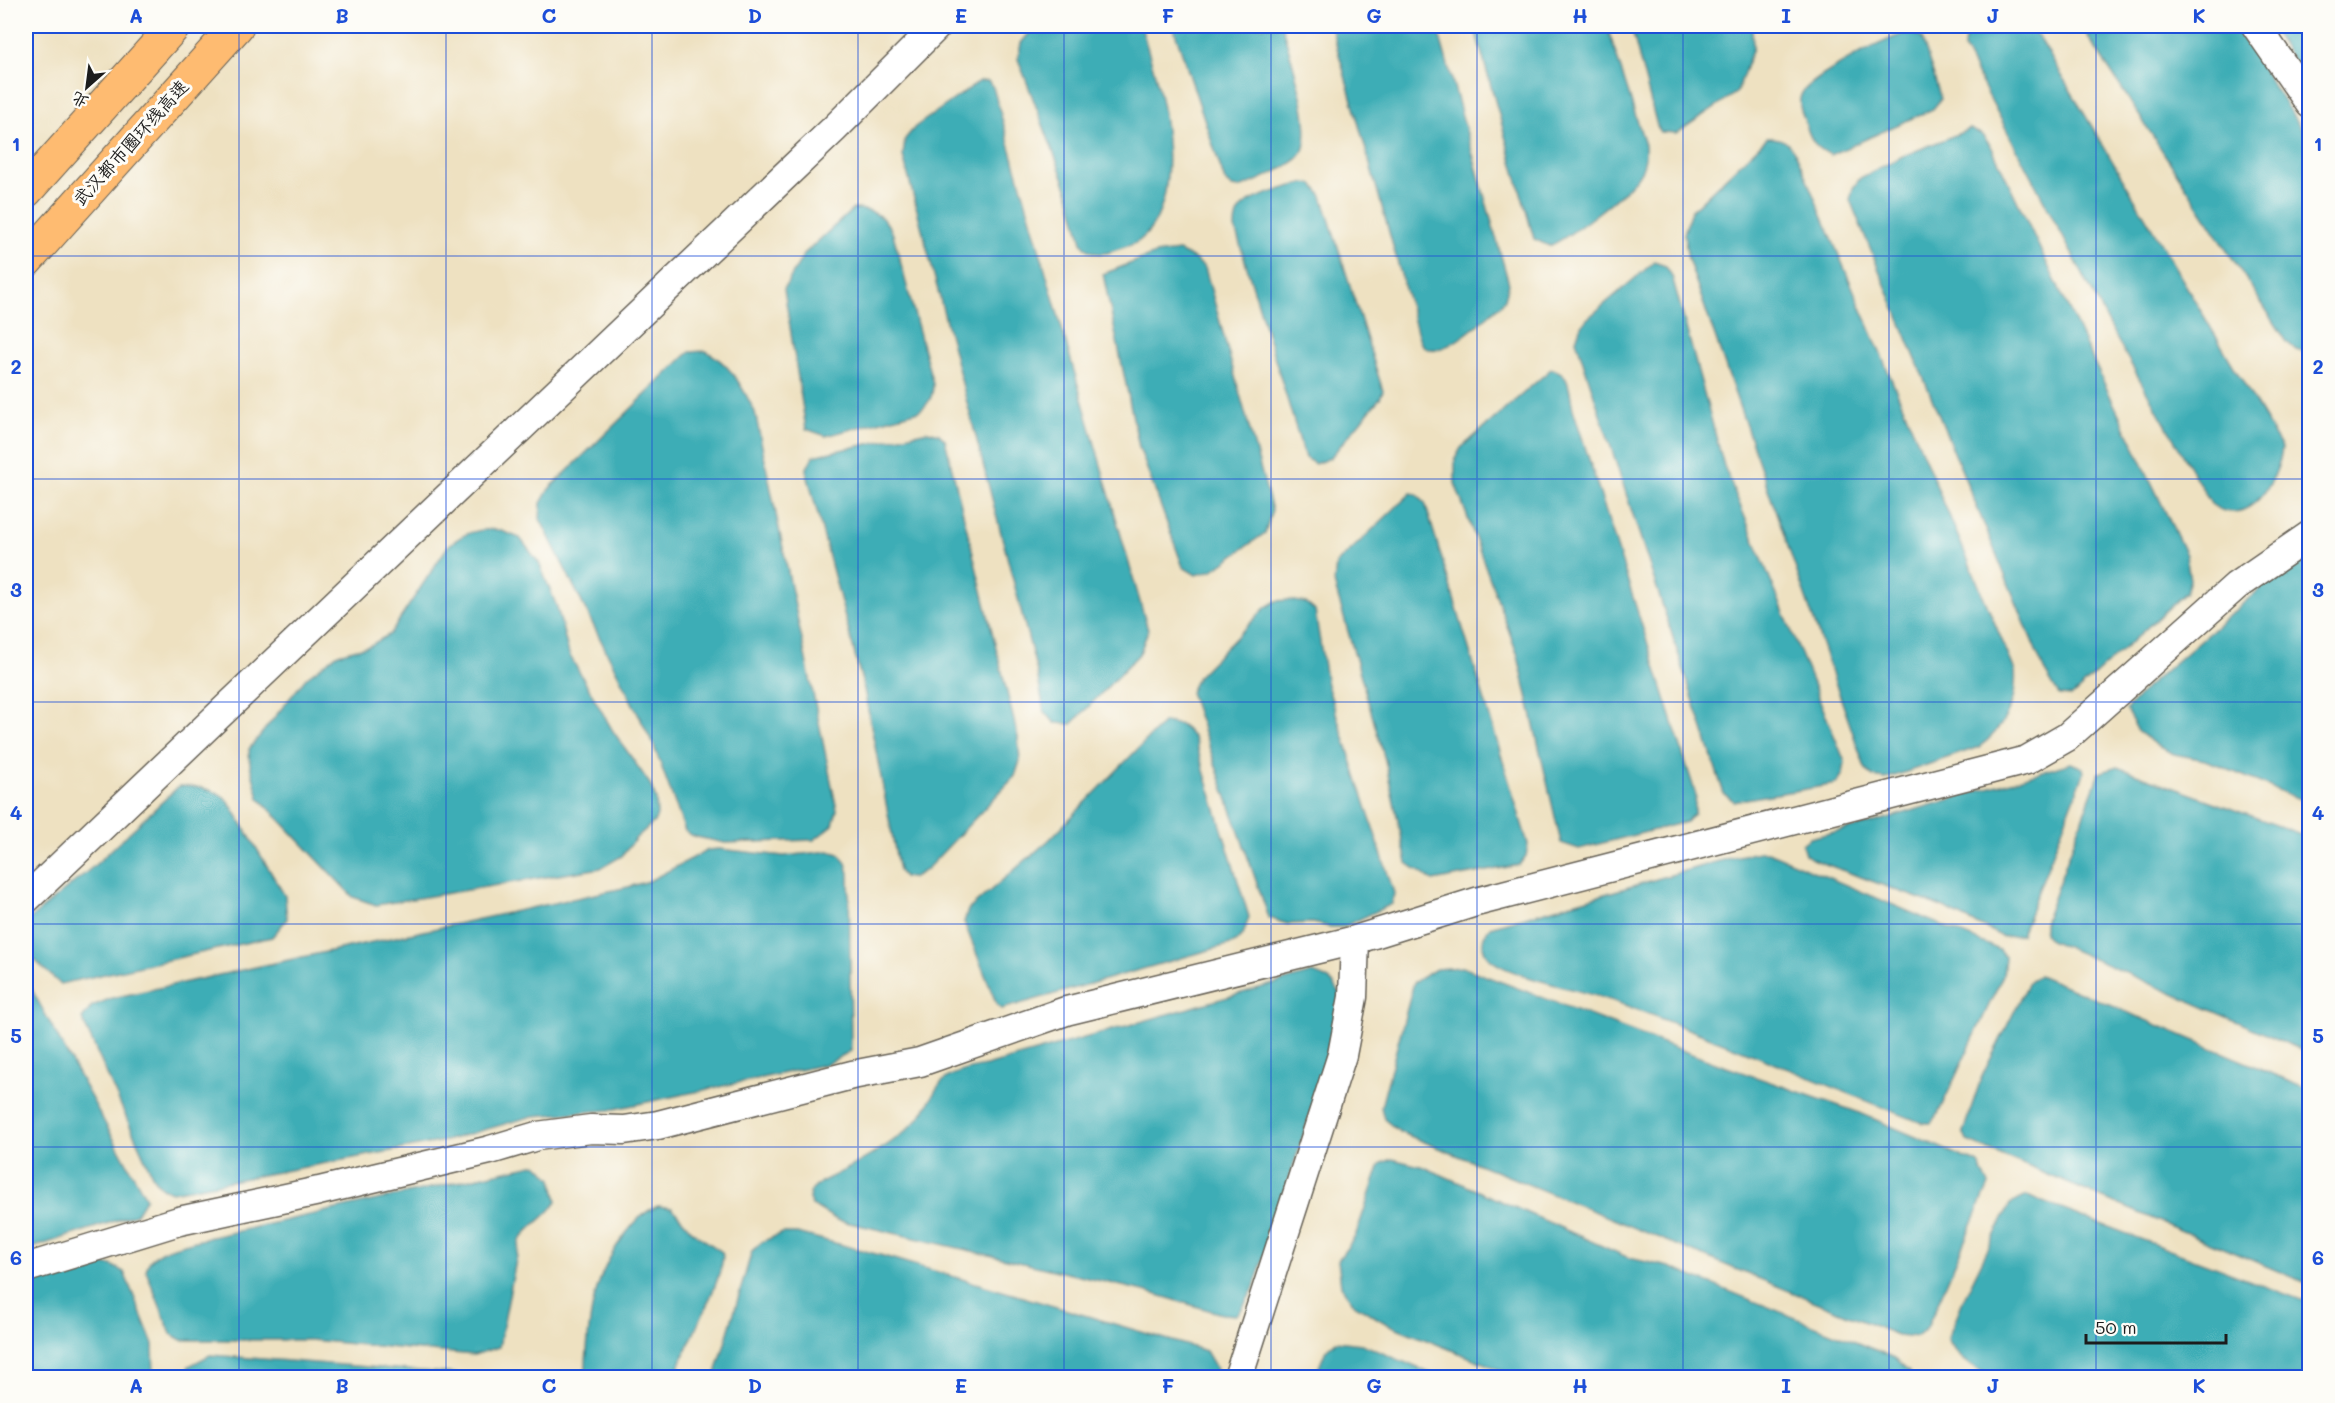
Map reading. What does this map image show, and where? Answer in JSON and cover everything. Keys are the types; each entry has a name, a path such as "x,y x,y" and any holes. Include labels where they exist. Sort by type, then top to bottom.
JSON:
{"highway":[{"path":"26,191 174,26"},
{"name":"武汉都市圈环线高速","path":"26,261 237,26"}],"street":[{"path":"26,899 826,137 937,26"},
{"path":"2256,26 2310,104"},
{"path":"26,1268 179,1221 319,1191 489,1150 537,1136 591,1129 624,1130 658,1125 852,1075 920,1062 1066,1011 1355,940 1476,902 2033,758 2067,737 2236,586 2310,535"},
{"path":"1238,1377 1342,1055 1353,997 1355,940"}],"water":[{"path":"1035,26 1141,26 1162,104 1168,164 1158,216 1150,230 1133,244 1100,254 1088,249 1082,242 1067,188 1018,59 1021,43"},
{"path":"1173,26 1282,26 1296,73 1306,130 1305,145 1296,160 1239,188 1232,187 1225,181"},
{"path":"1331,26 1437,26 1509,284 1501,305 1449,345 1437,349 1428,348 1420,342"},
{"path":"1474,26 1607,26 1645,145 1644,165 1631,184 1609,204 1558,242 1549,246 1534,239"},
{"path":"1631,26 1752,26 1753,48 1737,92 1677,133 1661,132 1657,126"},
{"path":"1985,26 2026,26 2039,37 2282,448 2280,461 2268,488 2248,507 2237,512 2224,511 2211,504 2120,345 1964,49 1968,32"},
{"path":"2081,26 2235,26 2309,141 2308,353 2296,350 2287,342"},
{"path":"2270,26 2309,26 2309,86"},
{"path":"1912,32 1922,38 1941,99 1933,109 1831,155 1821,150 1808,131 1800,106 1801,95 1834,68 1888,40"},
{"path":"980,81 988,81 993,87 1148,630 1140,653 1072,724 1055,723 1044,711 1037,672 903,156 905,139 915,127"},
{"path":"1970,129 1981,134 1991,146 2186,555 2190,580 2186,592 2072,696 2059,695 2044,670 1850,200 1853,188 1860,178 1903,156"},
{"path":"1767,138 1784,141 1796,154 2015,671 2011,704 2002,723 1988,740 1979,747 1886,779 1873,777 1865,768 1688,259 1684,234 1691,211"},
{"path":"1313,184 1322,196 1383,391 1380,398 1330,458 1315,464 1305,458 1235,228 1239,211 1248,202 1291,186"},
{"path":"853,209 867,210 878,215 886,222 893,234 933,389 930,400 919,411 826,436 806,429 784,289 804,254"},
{"path":"1179,251 1193,258 1205,268 1272,510 1265,533 1213,570 1196,575 1183,567 1139,447 1103,274 1155,254"},
{"path":"1654,262 1666,266 1672,276 1724,466 1845,762 1843,774 1836,784 1734,801 1724,794 1576,340 1580,328 1587,319"},
{"path":"706,351 730,370 755,412 837,810 833,825 814,840 725,843 692,836 685,831 654,746 540,519 541,503 549,489 684,357 690,352"},
{"path":"1551,369 1558,371 1566,378 1573,409 1696,795 1694,813 1686,822 1579,849 1561,843 1518,656 1455,483 1455,459 1461,448"},
{"path":"928,431 939,434 945,440 1018,737 1020,761 1015,776 926,870 912,878 904,877 899,871 864,689 806,470 813,456"},
{"path":"1411,493 1416,494 1425,503 1528,844 1526,856 1519,865 1433,881 1407,863 1385,760 1334,583 1336,564"},
{"path":"499,530 520,538 539,563 557,607 569,654 613,731 650,784 656,799 657,815 654,822 636,838 622,856 601,868 376,905 353,897 259,798 250,765 249,749 307,677 338,654 369,646 390,634 448,546 471,532"},
{"path":"2309,557 2309,803 2205,760 2174,754 2157,746 2138,731 2126,710 2149,685 2284,568"},
{"path":"1289,600 1306,603 1315,611 1327,685 1394,893 1392,904 1343,927 1313,923 1287,924 1269,918 1190,692 1198,676 1266,607 1276,601"},
{"path":"1164,722 1182,725 1194,738 1249,917 1243,935 1234,943 1002,1009 997,1005 964,922 968,910 1049,840"},
{"path":"2071,763 2083,768 2084,773 2021,935 2003,937 1942,907 1812,859 1805,854 1802,844 1810,838 1871,823"},
{"path":"2117,767 2309,837 2309,1053 2050,940 2044,933 2044,923 2099,773"},
{"path":"179,786 206,789 224,797 229,802 285,896 287,919 272,937 60,984 26,952 26,922 94,866"},
{"path":"719,849 784,856 829,851 839,854 846,863 849,873 851,1051 827,1064 610,1110 533,1116 445,1141 172,1192 162,1188 154,1179 82,1019 92,1006 112,998 628,887 649,881 708,850"},
{"path":"1768,852 2000,950 2005,957 2003,975 1937,1116 1931,1123 1922,1123 1619,1003 1514,972 1490,959 1483,947 1483,939 1490,927 1733,857"},
{"path":"1462,967 1718,1064 1860,1113 1979,1164 1989,1185 1927,1328 1917,1337 1897,1335 1400,1132 1384,1119 1381,1107 1414,982 1436,969"},
{"path":"1312,973 1333,983 1339,991 1341,1003 1314,1102 1253,1290 1236,1315 1222,1314 1144,1291 837,1220 812,1205 809,1199 810,1192 821,1182 855,1165 899,1137 920,1117 936,1089 951,1075"},
{"path":"2039,975 2309,1089 2309,1284 1967,1141 1963,1132 1982,1076 2028,984"},
{"path":"26,979 146,1198 136,1214 26,1250"},
{"path":"1392,1159 1424,1167 1629,1258 1669,1267 1895,1358 1910,1371 1912,1377 1518,1377 1387,1324 1354,1304 1341,1286 1338,1260 1355,1237 1380,1164"},
{"path":"537,1164 552,1179 557,1201 550,1211 520,1240 499,1347 474,1355 310,1340 181,1340 171,1334 146,1271 149,1263 160,1252 177,1246"},
{"path":"2027,1196 2309,1303 2309,1377 1996,1378 1975,1368 1961,1358 1948,1338 1964,1298 2010,1204"},
{"path":"658,1206 672,1208 693,1232 722,1252 719,1276 712,1293 675,1377 585,1377 590,1319 605,1266 634,1224 644,1214"},
{"path":"782,1233 797,1233 880,1255 1206,1351 1216,1368 1213,1377 715,1377 752,1251 762,1242"},
{"path":"87,1263 111,1265 124,1272 153,1344 154,1377 26,1377 26,1285"},
{"path":"1336,1341 1362,1344 1439,1377 1315,1377 1326,1350"},
{"path":"210,1355 476,1377 185,1377 189,1366"}]}
